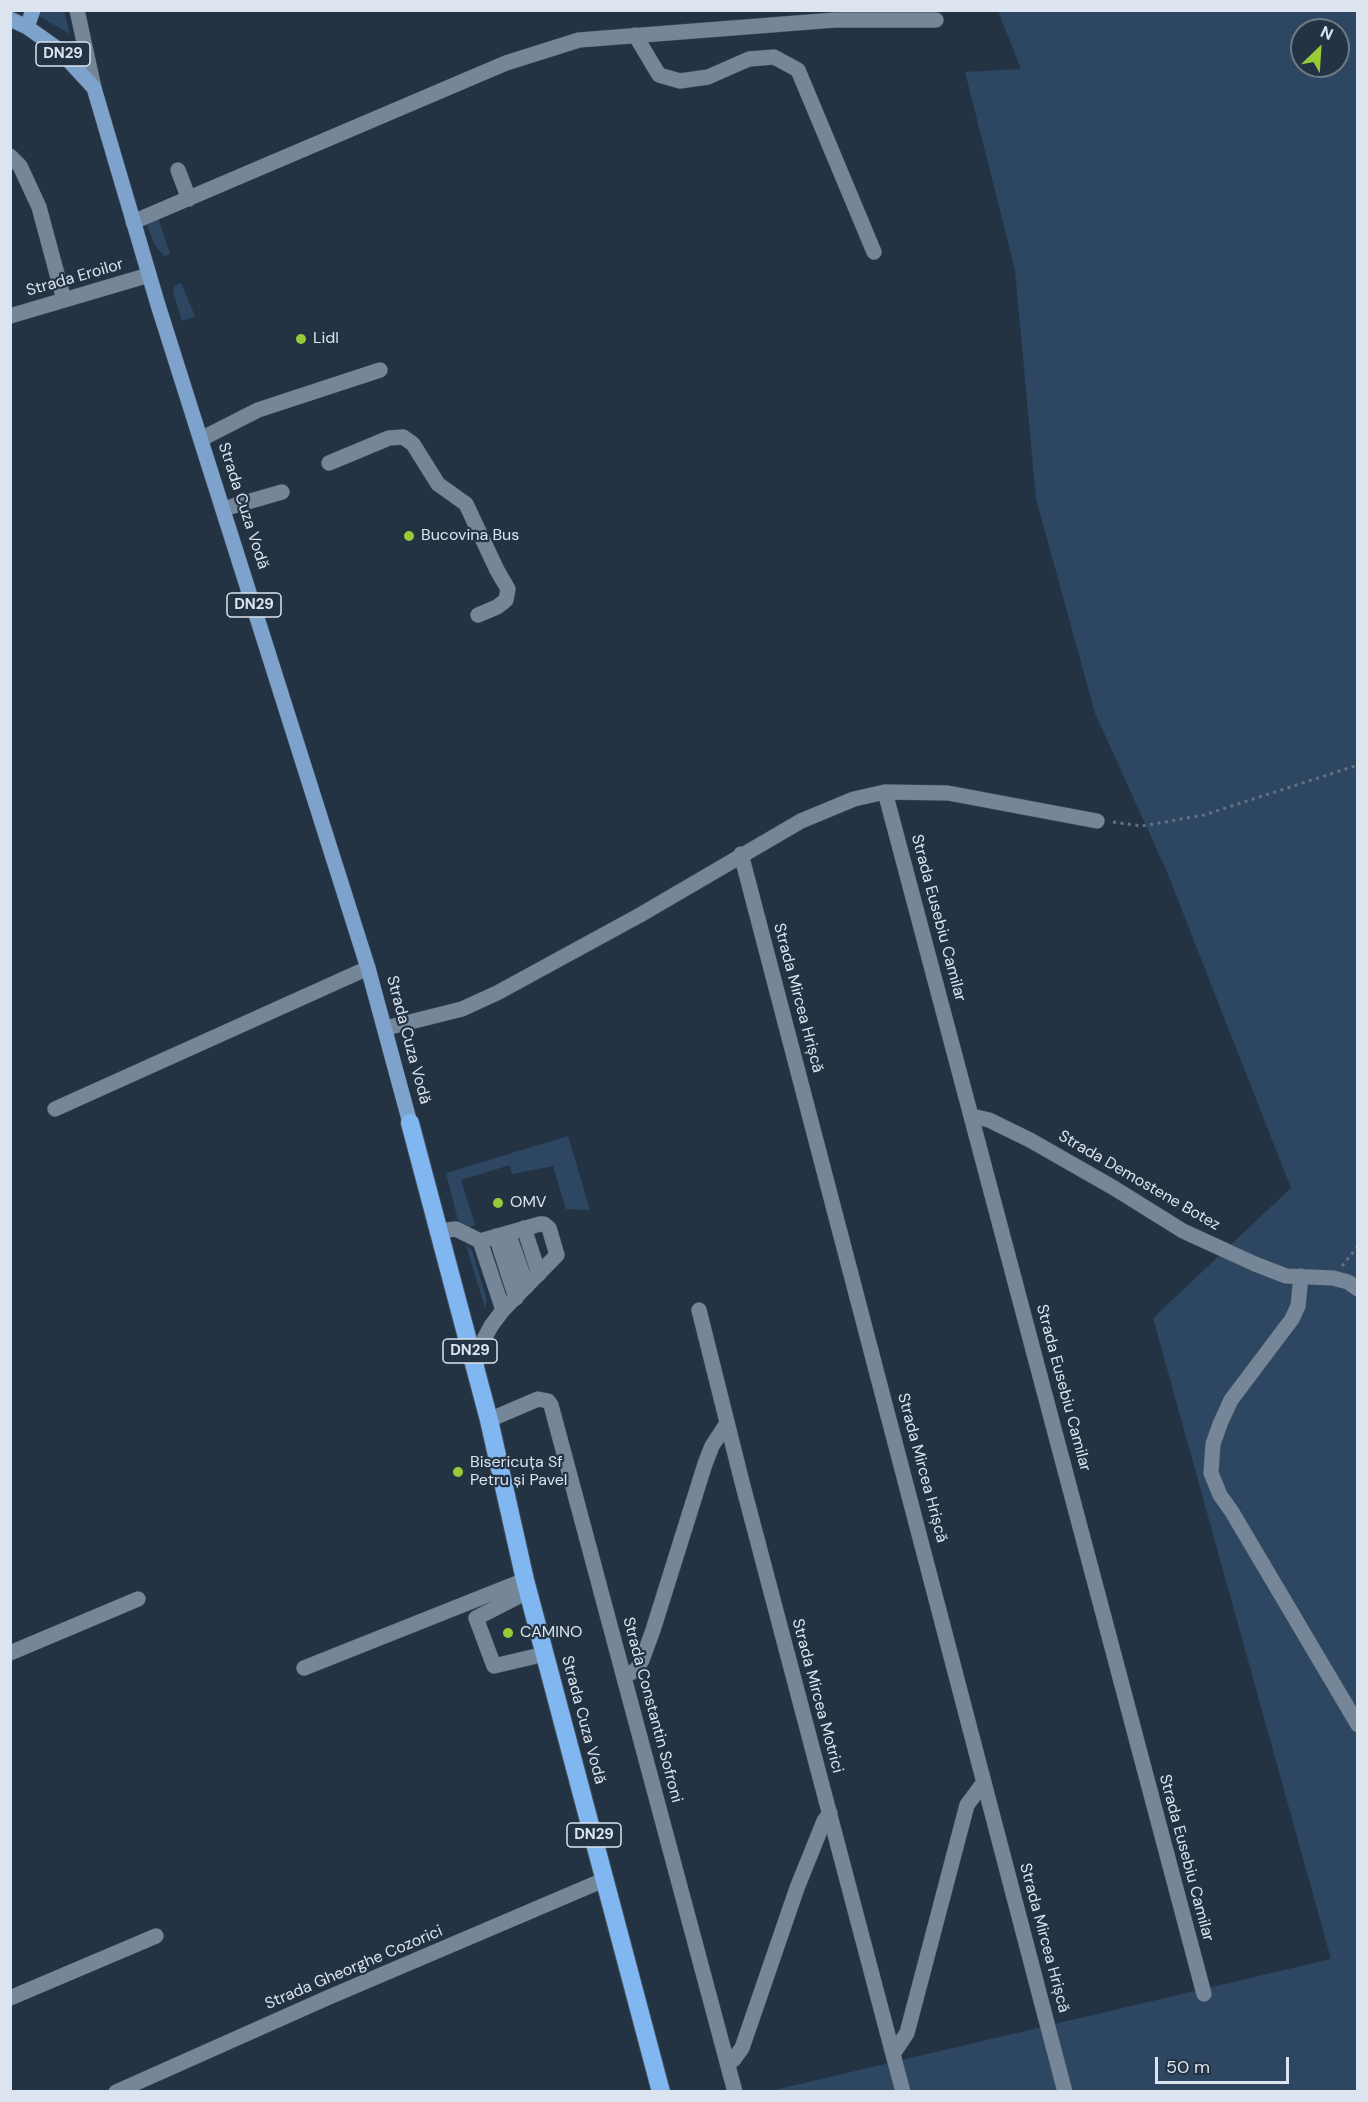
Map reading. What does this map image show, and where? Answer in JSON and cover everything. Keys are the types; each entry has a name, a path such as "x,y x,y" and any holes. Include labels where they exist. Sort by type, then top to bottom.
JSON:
{"highway":[{"name":"Strada Cuza Vodă","path":"410,1123 489,1420 527,1586 661,2091"}],"main road":[{"path":"27,27 33,10"},
{"name":"DN29","path":"10,19 27,27 58,49 94,88"},
{"name":"Strada Cuza Vodă","path":"94,88 149,275 369,968 410,1123"}],"street":[{"name":"Strada Cuza Vodă","path":"76,10 94,88"},
{"path":"133,222 506,63 579,40 835,20 936,20"},
{"path":"635,35 659,75 680,81 708,77 749,59 774,57 798,70 874,252"},
{"path":"10,156 20,166 39,207 64,300"},
{"path":"178,170 189,199"},
{"name":"Strada Eroilor","path":"10,316 149,275"},
{"path":"201,440 258,410 380,370"},
{"path":"329,463 389,438 403,437 413,444 438,484 466,504 508,589 506,600 497,607 478,615"},
{"path":"223,509 282,492"},
{"path":"386,1028 462,1009 497,993 640,915 801,821 854,799 885,792 948,793 1097,820"},
{"name":"Strada Eusebiu Camilar","path":"885,792 1204,1994"},
{"name":"Strada Mircea Hrișcă","path":"741,854 1065,2091"},
{"path":"55,1110 369,968"},
{"name":"Strada Demostene Botez","path":"972,1116 989,1120 1030,1140 1183,1231 1255,1264 1286,1276 1333,1278 1348,1282 1358,1289"},
{"path":"475,1369 491,1326 503,1310 557,1255 549,1228 544,1224 480,1241"},
{"path":"524,1228 539,1274"},
{"path":"437,1231 456,1229 480,1241 503,1310"},
{"path":"502,1234 527,1286"},
{"path":"502,1234 516,1298"},
{"path":"1301,1276 1298,1306 1292,1319 1231,1400 1220,1424 1213,1444 1211,1473 1220,1496 1232,1512 1358,1725"},
{"name":"Strada Mircea Motrici","path":"699,1310 903,2091"},
{"name":"Strada Constantin Sofroni","path":"489,1420 538,1399 548,1401 551,1405 735,2091"},
{"path":"625,1676 636,1670 642,1660 705,1464 712,1446 727,1423"},
{"path":"527,1586 476,1618 494,1666 545,1654"},
{"path":"304,1668 527,1586"},
{"path":"10,1653 138,1599"},
{"path":"893,2054 907,2033 967,1804 984,1782"},
{"path":"728,2064 735,2060 742,2048 798,1888 821,1827 830,1813"},
{"name":"Strada Gheorghe Cozorici","path":"116,2091 606,1879"},
{"path":"10,1998 156,1936"}],"path":[{"path":"1097,820 1142,826 1204,815 1358,765"},
{"path":"1333,1278 1358,1245"}],"shaded area":[{"path":"42,11 64,11 70,34 37,15"},
{"path":"998,11 1357,11 1357,2091 766,2092 1331,1959 1153,1318 1291,1188 1167,872 1095,713 1036,499 1015,270 965,72 1021,69"},
{"path":"156,212 170,254 164,256 154,244 144,217"},
{"path":"181,283 195,316 182,321 173,291 175,286"},
{"path":"568,1136 590,1210 566,1209 553,1166 512,1174 510,1165 461,1180 475,1225 469,1227 458,1220 446,1173"},
{"path":"466,1245 472,1250 487,1300 485,1308"}],"place":[{"name":"Lidl","path":"301,339"},
{"name":"Bucovina Bus","path":"409,536"},
{"name":"OMV","path":"498,1203"},
{"name":"Bisericuța Sf Petru și Pavel","path":"458,1472"},
{"name":"CAMINO","path":"508,1633"}]}
